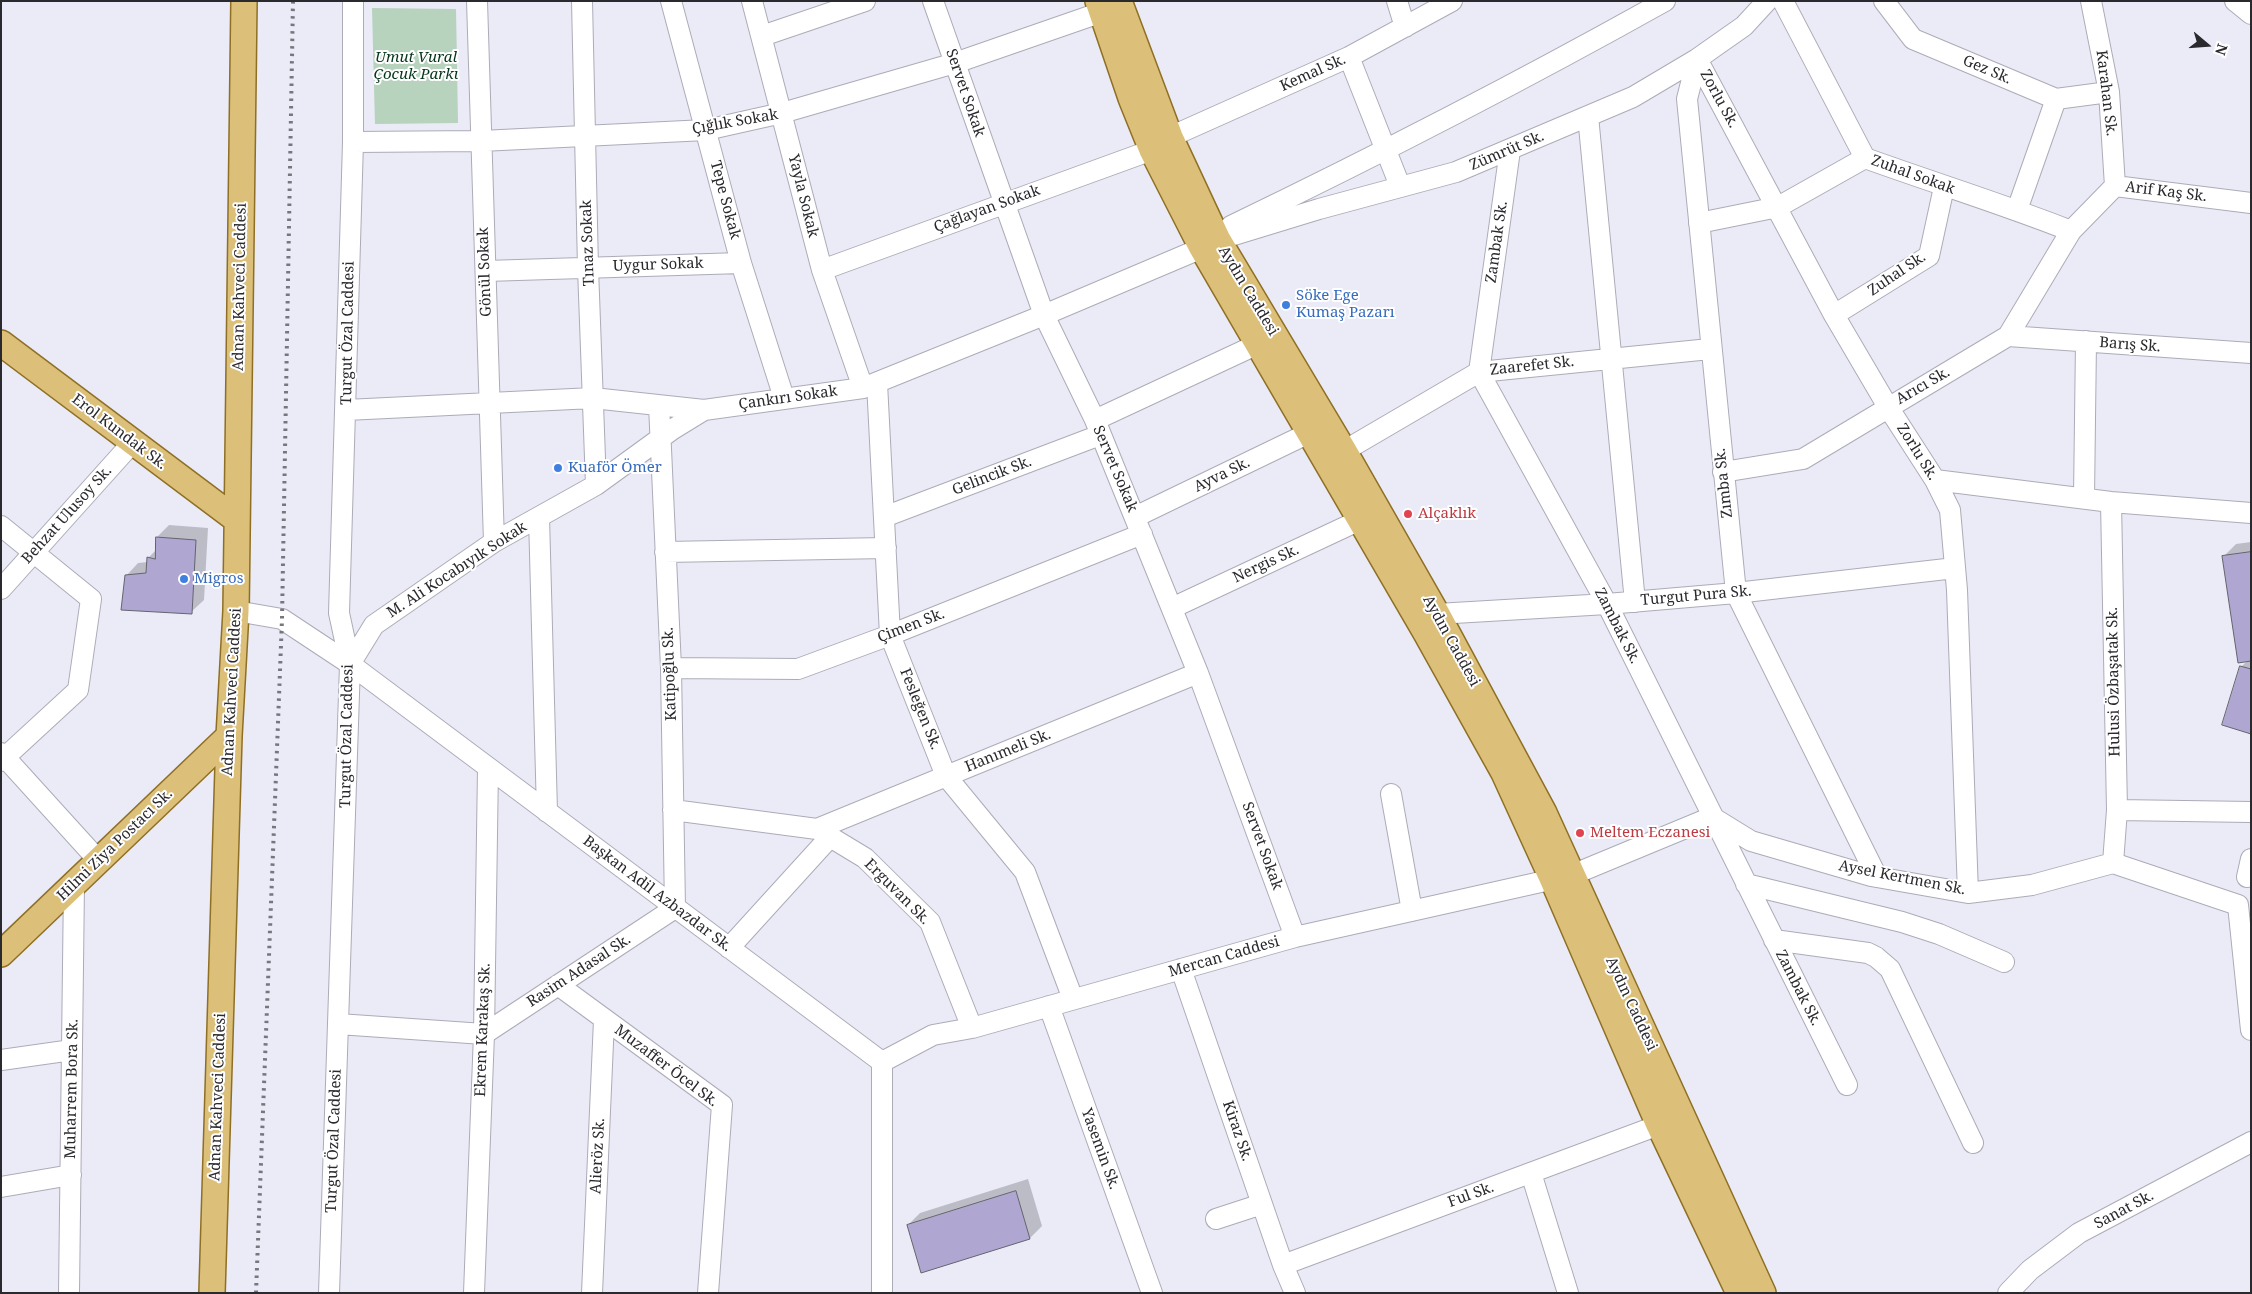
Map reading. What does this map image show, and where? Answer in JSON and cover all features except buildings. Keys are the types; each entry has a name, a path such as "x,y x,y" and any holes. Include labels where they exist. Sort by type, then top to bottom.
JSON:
{"main road":[{"name":"Adnan Kahveci Caddesi","path":"212,1293 229,736 236,611 244,1"},
{"name":"Aydın Caddesi","path":"1106,5 1161,143 1258,344 1562,877 1763,1293"},
{"name":"Aydın Caddesi","path":"1210,244 1344,451 1437,614 1544,813 1562,877 1659,1125 1732,1288"},
{"name":"Erol Kundak Sk.","path":"1,343 237,520"},
{"name":"Hilmi Ziya Postacı Sk.","path":"1,954 229,736"}],"street":[{"name":"Turgut Özal Caddesi","path":"329,1293 350,664 339,614 353,142 353,1"},
{"name":"Gönül Sokak","path":"477,1 494,542"},
{"name":"Tınaz Sokak","path":"582,1 588,268 596,485"},
{"name":"Tepe Sokak","path":"670,1 741,263 784,398"},
{"name":"Yayla Sokak","path":"752,1 822,270 870,385"},
{"path":"762,36 865,1"},
{"name":"Servet Sokak","path":"933,1 1044,316 1097,428 1172,608 1198,673 1295,938"},
{"path":"1397,1 1405,26"},
{"name":"Kemal Sk.","path":"1161,143 1349,57 1452,1"},
{"path":"1210,244 1231,226 1385,151 1547,67 1665,1"},
{"name":"Zümrüt Sk.","path":"1210,244 1400,186 1456,172 1633,97 1698,59 1744,26 1767,1"},
{"name":"Zuhal Sokak","path":"1783,1 1865,158 1944,187 2017,210 2071,231"},
{"name":"Gez Sk.","path":"1884,1 1913,39 2056,99"},
{"name":"Karahan Sk.","path":"2092,1 2109,92 2115,186"},
{"path":"2235,1 2251,14"},
{"name":"Çığlık Sokak","path":"353,142 481,141 706,130 782,113 955,63 1106,5"},
{"path":"1349,57 1400,186"},
{"name":"Zorlu Sk.","path":"1698,59 1834,315 1935,480 1950,510 1955,568 1968,893"},
{"name":"Zımba Sk.","path":"1698,59 1687,99 1710,349 1736,593 1877,877"},
{"path":"2017,210 2056,99 2109,92"},
{"path":"1588,116 1635,602"},
{"name":"Çağlayan Sokak","path":"822,270 1161,143"},
{"name":"Zambak Sk.","path":"1510,150 1479,372 1607,604 1847,1085"},
{"path":"1699,223 1778,207 1865,158"},
{"name":"Arif Kaş Sk.","path":"2071,231 2115,186 2251,203"},
{"name":"Zuhal Sk.","path":"1834,315 1929,256 1944,187"},
{"name":"Arıcı Sk.","path":"1723,472 1803,460 1888,406 2008,336 2071,231"},
{"name":"Çankırı Sokak","path":"346,410 593,398 704,410 870,385 1044,316 1210,244"},
{"name":"Uygur Sokak","path":"486,271 741,263"},
{"name":"Barış Sk.","path":"2008,336 2251,353"},
{"path":"2084,498 2086,341"},
{"name":"Gelincik Sk.","path":"884,517 1097,428 1258,344"},
{"name":"Zaarefet Sk.","path":"1344,451 1479,372 1710,349"},
{"name":"Fesleğen Sk.","path":"870,385 884,517 890,635 946,776 1025,872 1073,999"},
{"name":"Katipoğlu Sk.","path":"659,405 659,440 671,668 675,908"},
{"name":"M. Ali Kocabıyık Sokak","path":"350,664 374,625 494,542 596,485 673,429 704,410"},
{"name":"Ayva Sk.","path":"1138,526 1310,433"},
{"name":"Behzat Ulusoy Sk.","path":"1,589 133,442"},
{"path":"1935,480 2111,502 2251,512"},
{"name":"Hulusi Özbaşatak Sk.","path":"2111,502 2117,810 2113,863"},
{"path":"539,517 547,812"},
{"name":"Nergis Sk.","path":"1172,608 1360,520"},
{"path":"1,526 35,551 91,599 78,690 3,757 99,861"},
{"name":"Çimen Sk.","path":"671,668 798,669 890,635 1138,526"},
{"path":"665,552 886,548"},
{"name":"Turgut Pura Sk.","path":"1437,614 1635,602 1736,593 1955,568"},
{"name":"Başkan Adil Azbazdar Sk.","path":"236,611 282,620 350,664 882,1062"},
{"name":"Hanımeli Sk.","path":"823,833 946,776 1198,673"},
{"name":"Ekrem Karakaş Sk.","path":"474,1293 484,1034 488,768"},
{"path":"1391,794 1412,911"},
{"name":"Erguvan Sk.","path":"673,810 823,833 865,858 930,922 972,1028"},
{"path":"2117,810 2251,812"},
{"path":"1562,877 1712,817"},
{"name":"Aysel Kertmen Sk.","path":"1712,817 1751,841 1877,877 1968,893 2032,885 2113,863"},
{"path":"729,948 823,833"},
{"path":"2113,863 2238,905 2251,1030"},
{"name":"Mercan Caddesi","path":"882,1062 933,1035 972,1028 1295,938 1562,877"},
{"name":"Muharrem Bora Sk.","path":"69,1293 74,884"},
{"path":"1746,884 1902,922 1947,937 2004,962"},
{"name":"Rasim Adasal Sk.","path":"484,1034 675,908"},
{"path":"1774,940 1859,951 1884,962 1890,969 1974,1143"},
{"name":"Kiraz Sk.","path":"1181,969 1262,1204 1295,1293"},
{"name":"Muzaffer Öcel Sk.","path":"558,985 722,1105 708,1293"},
{"name":"Yasemin Sk.","path":"1049,1006 1152,1293"},
{"name":"Alieröz Sk.","path":"592,1293 604,1020"},
{"path":"338,1024 484,1034"},
{"path":"1,1060 72,1050"},
{"path":"882,1062 882,1293"},
{"name":"Ful Sk.","path":"1284,1266 1659,1125"},
{"name":"Sanat Sk.","path":"2008,1293 2030,1270 2079,1233 2251,1142"},
{"path":"1531,1173 1568,1293"},
{"path":"1,1186 71,1175"},
{"path":"1216,1219 1262,1204"}],"green space":[{"name":"Umut Vural Çocuk Parkı","path":"372,8 456,9 458,123 375,124"}],"railway":[{"path":"256,1293 282,619 293,1"}],"place":[{"name":"Söke Ege Kumaş Pazarı","path":"1286,305"},
{"name":"Kuaför Ömer","path":"558,468"},
{"name":"Alçaklık","path":"1408,514"},
{"name":"Migros","path":"184,579"},
{"name":"Meltem Eczanesi","path":"1580,833"}]}
